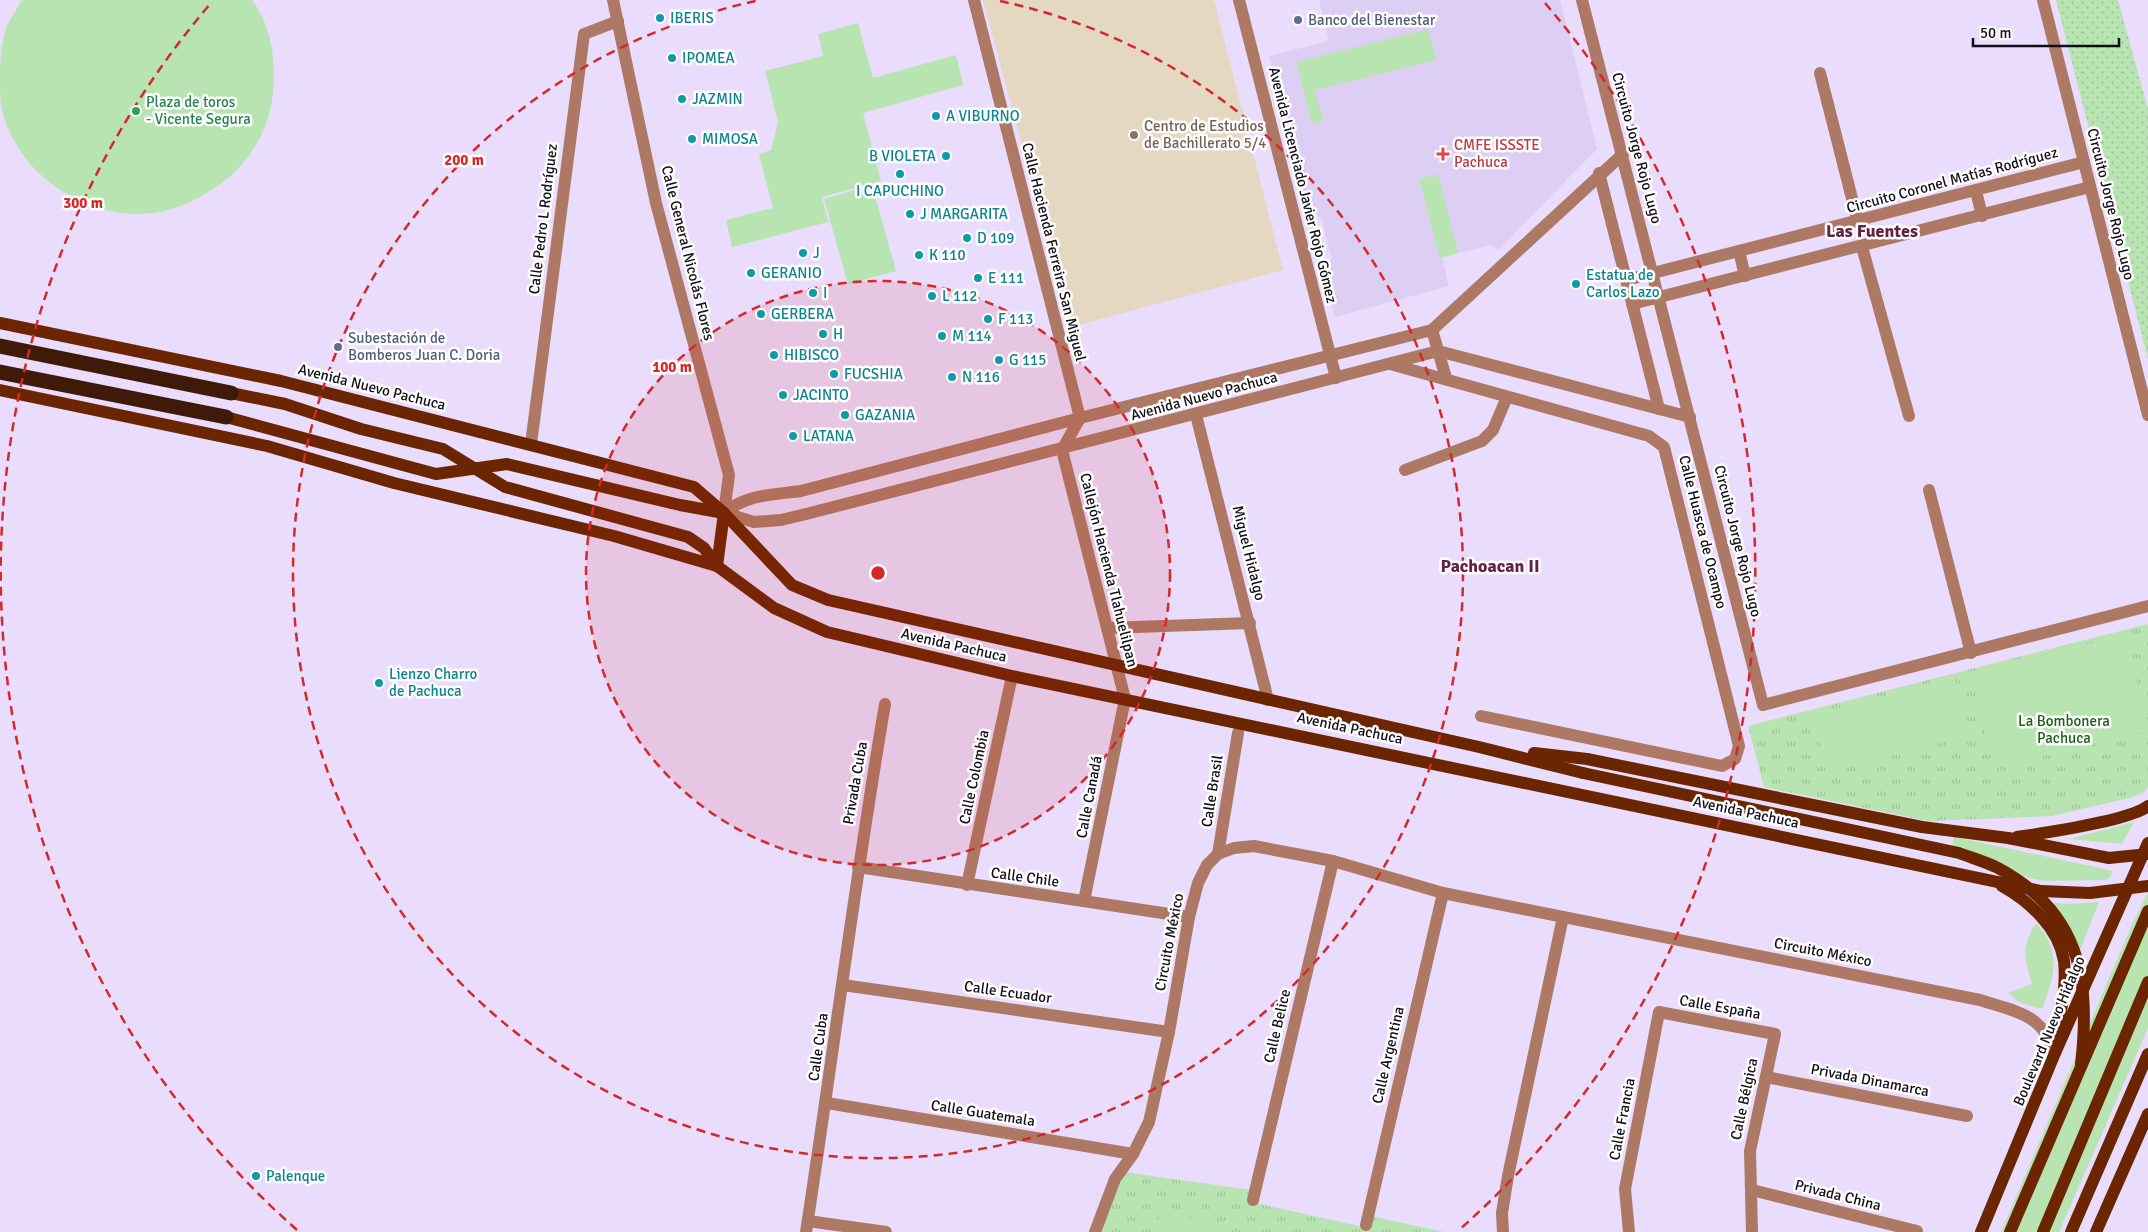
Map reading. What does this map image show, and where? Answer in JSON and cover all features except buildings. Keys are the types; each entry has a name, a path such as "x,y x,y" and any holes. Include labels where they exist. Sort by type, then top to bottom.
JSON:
{"highway":[{"path":"0,346 231,393"},
{"path":"0,372 226,417"}],"main road":[{"name":"Avenida Nuevo Pachuca","path":"0,323 281,381 531,444 694,487 724,513"},
{"path":"0,390 268,446 394,483 614,536 717,566"},
{"path":"231,393 285,404 361,429 443,449 505,487 688,537 704,548 717,566"},
{"path":"226,417 436,474 507,464 680,505 724,513 717,566"},
{"name":"Avenida Pachuca","path":"724,513 792,585 828,600 1479,747"},
{"name":"Avenida Pachuca","path":"717,566 774,608 827,632 1012,676 1993,881 2061,892 2090,893 2128,889"},
{"path":"1479,747 1584,773 1959,853 1997,868 2026,886 2047,906 2064,930 2076,953 2086,1002 2081,1064"},
{"path":"1479,747 1587,759 1922,827 2008,838 2111,858 2146,855"},
{"path":"2008,838 2047,833 2126,815 2148,806"},
{"name":"Boulevard Nuevo Hidalgo","path":"1980,1232 2055,1053 2128,889 2146,855 2148,843"},
{"path":"1993,881 2014,893 2044,919 2064,959 2064,979 2055,1053"},
{"path":"2128,889 2148,886"},
{"path":"2010,1232 2148,911"},
{"path":"2043,1232 2148,982"},
{"path":"2071,1232 2148,1054"},
{"path":"2096,1232 2148,1114"}],"street":[{"name":"Calle General Nicolás Flores","path":"613,0 656,203 729,475 724,513"},
{"name":"Calle Hacienda Ferreira San Miguel","path":"974,0 1080,418"},
{"name":"Avenida Licenciado Javier Rojo Gómez","path":"1239,0 1336,378"},
{"name":"Circuito Jorge Rojo Lugo","path":"1582,0 1763,705 2148,606"},
{"name":"Circuito Jorge Rojo Lugo","path":"2042,0 2148,415"},
{"name":"Calle Pedro L Rodríguez","path":"531,444 584,34 618,21"},
{"path":"1820,73 1858,222"},
{"name":"Avenida Nuevo Pachuca","path":"724,513 737,502 760,496 801,491 1080,418 1432,330 1600,173 1623,154"},
{"name":"Circuito Coronel Matías Rodríguez","path":"1626,280 1858,222 2084,162"},
{"path":"1600,173 1659,409"},
{"path":"1632,304 1862,247 2090,187"},
{"path":"1976,191 1982,216"},
{"path":"1862,247 1909,416"},
{"path":"1739,251 1745,276"},
{"path":"1432,330 1446,378"},
{"name":"Avenida Nuevo Pachuca","path":"724,513 754,522 781,520 1062,450 1438,351 1690,417"},
{"name":"Calle Huasca de Ocampo","path":"1389,364 1446,378 1507,397 1649,436 1664,447 1739,746 1735,759 1722,766 1481,716"},
{"path":"1405,470 1482,441 1493,430 1507,397"},
{"name":"Miguel Hidalgo","path":"1196,415 1250,622 1268,700"},
{"path":"1062,450 1080,418"},
{"name":"Callejón Hacienda Tlahuelilpan","path":"1062,450 1125,699"},
{"path":"1929,490 1971,653"},
{"path":"1108,628 1250,622"},
{"name":"Calle Colombia","path":"967,885 1012,676"},
{"name":"Calle Canadá","path":"1084,901 1125,699"},
{"name":"Privada Cuba","path":"858,867 885,704"},
{"name":"Calle Brasil","path":"1218,854 1238,733"},
{"name":"Circuito México","path":"1094,1232 1115,1179 1133,1154 1149,1122 1169,1032 1189,917 1198,883 1207,865 1218,854 1234,848 1254,846 1333,860 1443,893 1980,1000 2030,1016 2046,1032 2055,1053"},
{"name":"Calle Belice","path":"1253,1200 1333,860"},
{"name":"Calle Chile","path":"858,867 967,885 1189,917"},
{"name":"Calle Cuba","path":"807,1227 827,1103 858,867"},
{"name":"Calle Argentina","path":"1366,1225 1443,893"},
{"path":"1503,1232 1502,1214 1508,1176 1563,917"},
{"name":"Calle Ecuador","path":"842,984 1169,1032"},
{"name":"Calle España","path":"1659,1012 1774,1034"},
{"name":"Calle Francia","path":"1629,1232 1625,1189 1659,1012"},
{"name":"Calle Bélgica","path":"1752,1232 1750,1151 1774,1034"},
{"name":"Privada Dinamarca","path":"1766,1077 1967,1116"},
{"name":"Calle Guatemala","path":"827,1103 1133,1154"},
{"name":"Privada China","path":"1752,1190 1916,1231"},
{"path":"807,1227 886,1232"}],"shaded area":[{"name":"Centro de Estudios de Bachillerato 5/4","path":"983,0 1214,0 1283,270 1071,327"},
{"name":"CMFE ISSSTE Pachuca","path":"1319,0 1560,0 1597,149 1498,250 1491,245 1442,257 1449,286 1335,317 1324,273 1332,259 1321,218 1307,207 1269,56 1329,41"}],"green space":[{"name":"Plaza de toros - Vicente Segura","path":"22,0 252,0 265,23 269,35 274,75 269,114 259,140 244,162 224,181 185,204 161,212 128,213 103,209 79,200 57,188 37,171 21,152 9,129 1,105 0,66 3,39 7,26"},
{"path":"2056,0 2118,0 2148,109 2148,359"},
{"path":"858,23 873,78 956,55 963,85 863,113 881,181 822,197 828,222 732,247 726,220 773,208 759,154 771,150 778,122 765,71 823,56 818,34"},
{"path":"1428,29 1436,60 1315,90 1323,121 1312,124 1296,62"},
{"path":"1438,174 1458,253 1440,258 1419,179"},
{"path":"872,185 896,271 848,284 824,199"},
{"name":"La Bombonera Pachuca","path":"2148,624 2148,786 2144,792 2133,797 2052,816 1929,821 1764,787 1748,726"},
{"path":"2123,635 2141,696 2139,699 2146,731 1995,768 1978,708 1979,704 1972,673"},
{"path":"1950,680 1955,681 1966,713 1967,727 1961,738 1838,769 1829,762 1822,747 1818,729 1817,716 1822,712"},
{"path":"2134,822 2122,844 2069,839"},
{"path":"1954,837 2105,869 2112,871 2111,876 2106,880 2043,881 1950,857"},
{"path":"2148,893 2148,1028 2059,1232 2001,1232 2133,922"},
{"path":"2040,901 2066,904 2099,902 2080,950"},
{"path":"2036,923 2050,944 2054,964 2050,986 2042,1009 2020,1003 2008,993 2032,984 2025,953 2028,939"},
{"path":"1123,1172 1252,1190 1251,1202 1368,1228 1371,1216 1444,1232 1098,1232"},
{"path":"1162,1208 1222,1227 1220,1232 1154,1232"}],"place":[{"name":"IBERIS","path":"660,18"},
{"name":"Banco del Bienestar","path":"1298,20"},
{"name":"IPOMEA","path":"672,58"},
{"name":"JAZMIN","path":"682,99"},
{"name":"Plaza de toros - Vicente Segura","path":"136,111"},
{"name":"A VIBURNO","path":"936,116"},
{"name":"Centro de Estudios de Bachillerato 5/4","path":"1134,135"},
{"name":"MIMOSA","path":"692,139"},
{"name":"CMFE ISSSTE Pachuca","path":"1443,154"},
{"name":"B VIOLETA","path":"946,156"},
{"name":"I CAPUCHINO","path":"900,174"},
{"name":"J MARGARITA","path":"910,214"},
{"name":"D 109","path":"967,238"},
{"name":"J","path":"803,253"},
{"name":"K 110","path":"919,255"},
{"name":"GERANIO","path":"751,273"},
{"name":"E 111","path":"978,278"},
{"name":"Estatua de Carlos Lazo","path":"1576,284"},
{"name":"I","path":"813,293"},
{"name":"L 112","path":"932,296"},
{"name":"GERBERA","path":"761,314"},
{"name":"F 113","path":"988,319"},
{"name":"H","path":"823,334"},
{"name":"M 114","path":"942,336"},
{"name":"Subestación de Bomberos Juan C. Doria","path":"338,347"},
{"name":"HIBISCO","path":"774,355"},
{"name":"G 115","path":"999,360"},
{"name":"FUCSHIA","path":"834,374"},
{"name":"N 116","path":"952,377"},
{"name":"JACINTO","path":"783,395"},
{"name":"GAZANIA","path":"845,415"},
{"name":"LATANA","path":"793,436"},
{"name":"Lienzo Charro de Pachuca","path":"379,683"},
{"name":"Palenque","path":"256,1176"}],"district":[{"name":"Las Fuentes","path":"1872,231"},
{"name":"Pachoacan II","path":"1490,566"}]}
